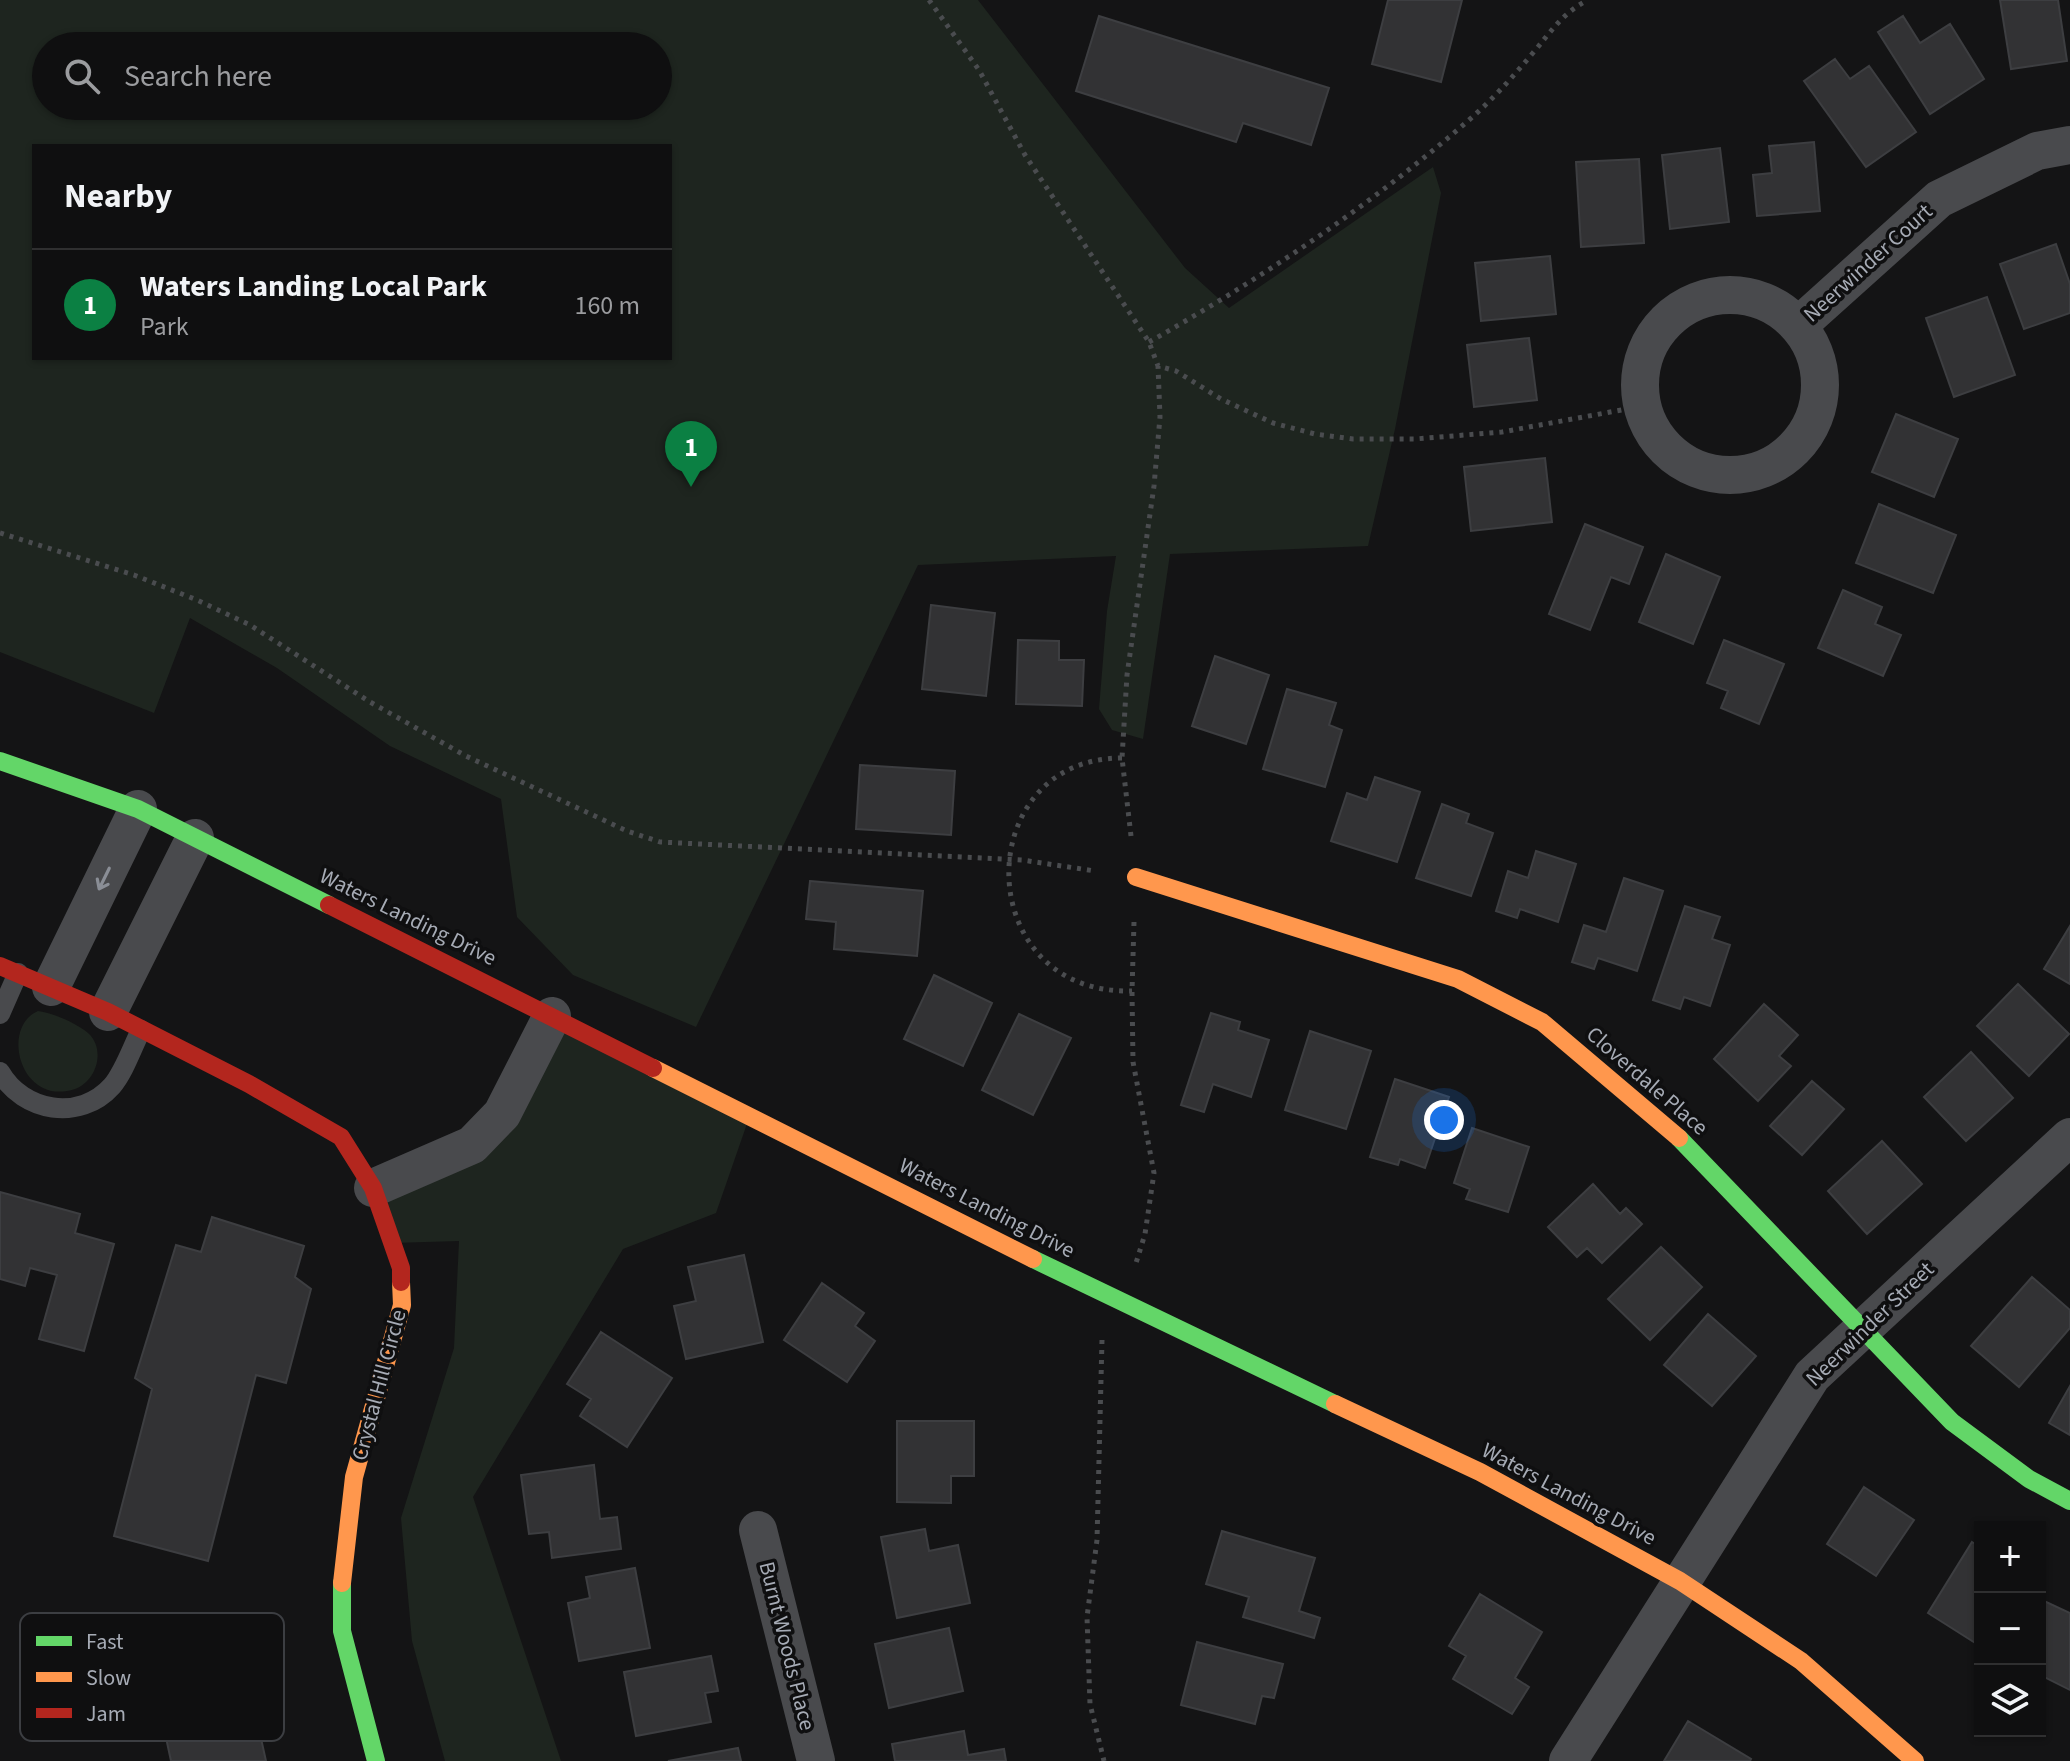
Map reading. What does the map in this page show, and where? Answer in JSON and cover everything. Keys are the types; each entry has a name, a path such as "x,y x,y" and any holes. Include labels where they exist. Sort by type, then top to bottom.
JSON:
{"street":[{"name":"Neerwinder Court","path":"1799,325 1939,199 2037,151 2070,145"},
{"name":"Neerwinder Court","path":"1720,294 1749,296 1776,306 1799,325 1814,348 1821,375 1820,403 1810,428 1794,450 1771,466 1745,474 1717,475 1690,466 1667,449 1649,426 1643,406 1641,369 1650,342 1668,318 1692,302 1720,294"},
{"name":"Waters Landing Drive","path":"0,761 138,809 1113,1299 1480,1472 1680,1581 1801,1661 1915,1761"},
{"path":"23,976 138,809"},
{"path":"124,1021 195,838"},
{"name":"Cloverdale Place","path":"1136,877 1458,979 1542,1022 1669,1127 1952,1422 2029,1479 2070,1501"},
{"name":"Crystal Hill Circle","path":"23,976 124,1021 249,1084 341,1137 373,1188 401,1268 402,1305 354,1477 341,1603 342,1631 376,1761"},
{"path":"373,1188 472,1145 502,1114 552,1016"},
{"name":"Neerwinder Street","path":"1568,1761 1812,1376 2070,1137"},
{"name":"Burnt Woods Place","path":"758,1530 816,1761"}],"lane":[{"path":"0,1014 23,976"},
{"path":"0,1072 6,1082 34,1103 53,1109 92,1104 113,1085 124,1021"}],"path":[{"path":"0,533 120,570 197,600 250,625 358,694 466,756 627,831 660,842 1007,860 1136,877 1122,758 1127,675 1154,486 1160,417 1158,366 1149,342 1025,155 979,70 929,0"},
{"path":"1149,342 1269,270 1393,182 1492,100 1562,16 1588,0"},
{"path":"1158,366 1176,371 1221,399 1273,423 1315,434 1353,439 1415,439 1502,432 1643,406"},
{"path":"1122,758 1105,758 1081,764 1056,777 1040,792 1014,834 1007,860 1008,888 1024,934 1038,955 1062,976 1105,992 1132,991"}],"shaded area":[{"path":"0,0 978,0 1185,268 1229,308 1433,167 1441,193 1395,429 1368,546 1170,554 1143,739 1112,730 1099,709 1107,611 1116,556 918,565 696,1027 573,975 517,917 501,799 390,746 277,668 190,618 154,713 0,652"},
{"path":"38,1011 71,1022 94,1040 98,1056 94,1072 83,1085 56,1091 41,1087 29,1076 22,1063 20,1032 26,1020"},
{"path":"552,1016 750,1115 716,1213 623,1249 473,1497 561,1761 445,1761 412,1641 401,1518 454,1348 459,1241 392,1243 373,1188 472,1145"}],"building":[{"path":"1388,0 1462,0 1441,82 1372,64"},
{"path":"2000,0 2058,0 2067,61 2011,69"},
{"path":"1099,16 1329,88 1311,145 1243,123 1236,142 1076,91"},
{"path":"1903,16 1920,43 1950,24 1984,79 1930,114 1878,32"},
{"path":"1835,59 1850,79 1869,66 1916,132 1866,167 1804,81"},
{"path":"1814,142 1820,211 1757,216 1753,175 1772,173 1769,146"},
{"path":"1720,148 1729,222 1670,229 1662,155"},
{"path":"1639,159 1644,243 1581,247 1576,162"},
{"path":"2056,244 2070,284 2070,313 2024,329 2000,264"},
{"path":"1550,256 1556,314 1481,321 1475,263"},
{"path":"1987,297 2015,375 1954,397 1926,318"},
{"path":"1529,338 1537,400 1474,407 1467,345"},
{"path":"1896,414 1958,439 1934,497 1872,472"},
{"path":"1545,458 1552,522 1471,531 1464,467"},
{"path":"1879,504 1956,535 1933,593 1856,563"},
{"path":"1585,524 1643,547 1629,584 1611,577 1590,630 1549,614"},
{"path":"1666,554 1720,577 1693,644 1639,622"},
{"path":"1843,590 1882,607 1875,624 1901,635 1883,676 1818,648"},
{"path":"931,605 995,613 986,696 922,689"},
{"path":"1018,640 1059,641 1059,660 1084,660 1082,706 1016,704"},
{"path":"1724,640 1784,664 1759,724 1721,708 1728,691 1707,683"},
{"path":"1215,656 1269,675 1246,744 1192,726"},
{"path":"1287,689 1336,703 1329,725 1342,730 1325,787 1263,769"},
{"path":"860,765 955,771 951,835 856,829"},
{"path":"1375,777 1420,792 1397,862 1331,841 1347,793 1367,800"},
{"path":"1442,804 1469,814 1466,823 1493,833 1471,896 1416,878"},
{"path":"1536,851 1576,864 1558,922 1520,909 1517,918 1496,911 1508,871 1528,878"},
{"path":"1624,878 1663,891 1637,971 1598,958 1594,969 1572,962 1584,925 1606,932"},
{"path":"810,881 923,891 917,956 834,949 836,922 806,919"},
{"path":"1685,906 1720,917 1712,939 1730,945 1710,1006 1684,997 1680,1009 1653,1000"},
{"path":"2070,926 2070,984 2044,969"},
{"path":"934,975 992,1003 963,1066 904,1039"},
{"path":"2018,984 2069,1034 2029,1076 1977,1026"},
{"path":"1764,1004 1798,1035 1779,1056 1791,1066 1758,1101 1714,1059"},
{"path":"1211,1013 1240,1022 1238,1030 1269,1040 1251,1097 1213,1084 1204,1112 1181,1105"},
{"path":"1019,1014 1071,1038 1033,1115 982,1090"},
{"path":"1310,1031 1371,1051 1346,1129 1285,1110"},
{"path":"1971,1052 2013,1098 1966,1141 1924,1097"},
{"path":"1395,1079 1449,1097 1425,1168 1400,1159 1398,1165 1370,1157"},
{"path":"1812,1081 1844,1109 1802,1155 1770,1126"},
{"path":"1472,1128 1529,1147 1508,1212 1466,1199 1470,1189 1454,1183"},
{"path":"1882,1141 1922,1184 1867,1234 1828,1191"},
{"path":"1593,1184 1620,1214 1626,1208 1642,1224 1602,1263 1587,1248 1577,1257 1548,1227"},
{"path":"0,1192 80,1214 75,1233 114,1244 84,1351 39,1339 57,1275 30,1268 25,1286 0,1279"},
{"path":"212,1217 304,1246 295,1277 311,1289 286,1383 256,1375 208,1561 114,1536 152,1389 135,1378 176,1245 201,1252"},
{"path":"1661,1247 1702,1287 1650,1340 1608,1299"},
{"path":"744,1255 763,1342 686,1359 674,1306 696,1301 688,1267"},
{"path":"2032,1277 2070,1310 2070,1328 2019,1387 1971,1346"},
{"path":"822,1283 864,1313 855,1326 875,1341 847,1382 784,1340"},
{"path":"1708,1314 1756,1356 1712,1406 1664,1365"},
{"path":"601,1332 672,1378 627,1447 580,1416 591,1399 567,1384"},
{"path":"2070,1386 2070,1435 2049,1423"},
{"path":"897,1421 974,1421 974,1476 951,1476 951,1503 897,1502"},
{"path":"594,1465 600,1519 617,1517 621,1549 552,1558 549,1532 529,1534 521,1475"},
{"path":"1864,1487 1914,1520 1876,1576 1827,1544"},
{"path":"925,1529 929,1551 958,1545 970,1603 897,1618 881,1537"},
{"path":"1222,1531 1315,1558 1299,1611 1320,1618 1314,1638 1243,1617 1249,1597 1206,1584"},
{"path":"1972,1542 1974,1543 1974,1642 1928,1613"},
{"path":"635,1568 650,1648 579,1661 568,1603 590,1598 586,1577"},
{"path":"1480,1594 1542,1632 1515,1678 1529,1687 1512,1714 1453,1679 1466,1656 1449,1646"},
{"path":"2046,1602 2070,1613 2070,1690 2046,1678"},
{"path":"949,1628 963,1691 889,1708 875,1644"},
{"path":"1197,1642 1283,1664 1274,1698 1262,1696 1255,1724 1181,1705"},
{"path":"711,1656 718,1691 705,1693 711,1722 636,1736 624,1672"},
{"path":"1688,1721 1751,1759 1750,1761 1664,1761"},
{"path":"964,1731 968,1755 1004,1749 1006,1761 895,1761 892,1744"},
{"path":"167,1741 262,1741 266,1761 171,1761"},
{"path":"738,1748 741,1761 668,1761"}],"traffic: fast":[{"path":"0,761 138,809 329,905"},
{"path":"1679,1138 1952,1422 2029,1479 2070,1501"},
{"path":"1033,1259 1335,1404"},
{"path":"342,1583 342,1631 376,1761"}],"traffic: slow":[{"path":"1136,877 1458,979 1542,1022 1679,1138"},
{"path":"653,1068 1033,1259"},
{"path":"342,1583 354,1477 402,1305 401,1282"},
{"path":"1335,1404 1480,1472 1680,1581 1801,1661 1915,1761"}],"traffic: jam":[{"path":"329,905 653,1068"},
{"path":"0,966 108,1012 249,1084 341,1137 373,1188 401,1268 401,1282"}],"place":[{"name":"Waters Landing Local Park","path":"691,487"}]}
